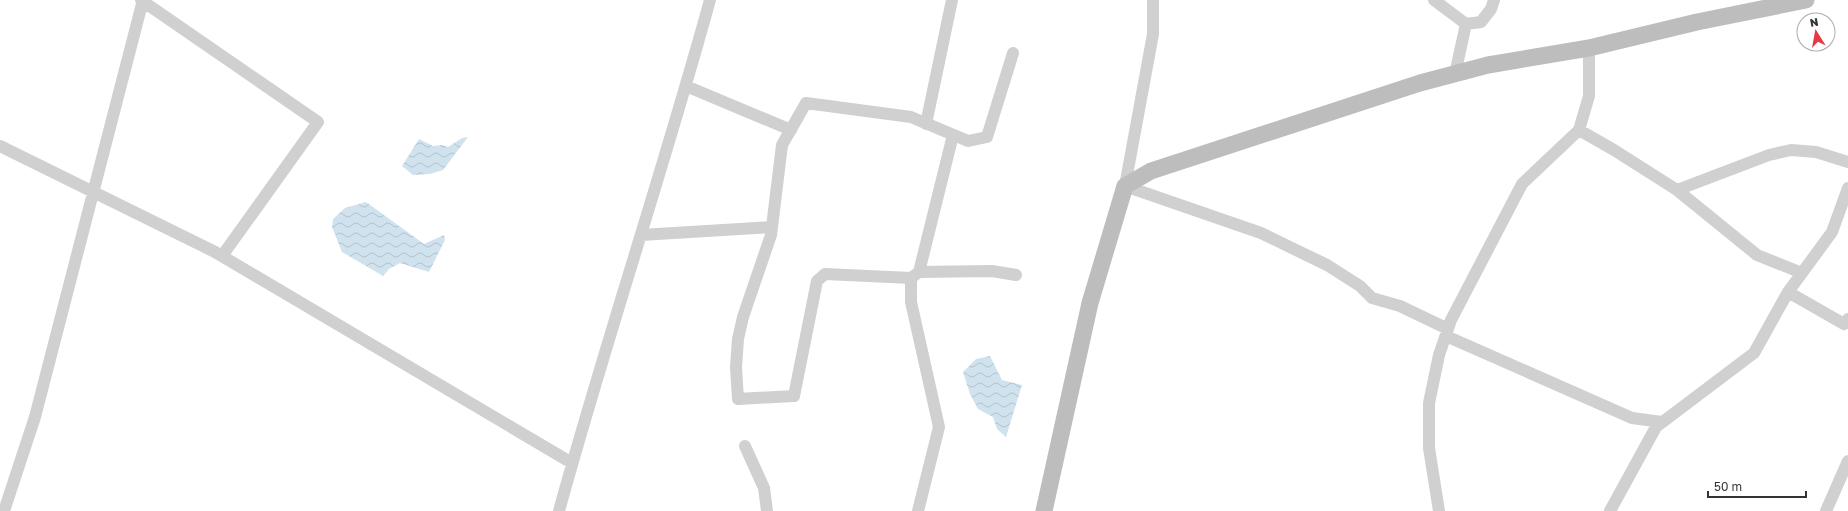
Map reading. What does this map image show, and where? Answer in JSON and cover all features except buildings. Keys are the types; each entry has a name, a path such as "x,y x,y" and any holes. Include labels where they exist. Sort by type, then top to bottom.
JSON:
{"main road":[{"path":"1044,511 1090,303 1125,186 1151,170 1420,83 1488,65 1589,48 1696,22 1806,0"}],"street":[{"path":"4,511 35,417 142,0 318,122 222,256"},
{"path":"559,511 590,397 641,235 686,86 710,0"},
{"path":"926,124 952,0"},
{"path":"1153,0 1153,34 1125,186 1261,233 1327,265 1360,286 1372,298 1400,306 1447,333 1632,418 1662,422"},
{"path":"1434,0 1466,24 1481,22 1491,9 1494,0"},
{"path":"1455,74 1466,24"},
{"path":"1439,511 1429,448 1429,403 1440,355 1447,333 1452,320 1522,184 1578,130 1589,96 1589,48"},
{"path":"1013,53 987,137 968,141 911,117 806,103 782,145 771,235 743,318 738,339 736,367 738,399 794,396 817,282 825,274 915,275 992,271 1016,275"},
{"path":"686,86 791,130"},
{"path":"1578,130 1614,150 1677,190 1757,255 1802,273"},
{"path":"918,511 939,427 911,302 915,275 952,134"},
{"path":"0,146 222,256 572,463"},
{"path":"1677,190 1769,155 1791,150 1816,152 1848,162"},
{"path":"1610,511 1656,427 1754,353 1788,292 1832,232 1848,188"},
{"path":"641,235 772,227"},
{"path":"1788,292 1844,324 1848,319"},
{"path":"745,446 764,488 767,511"},
{"path":"1826,511 1848,461"}],"water":[{"path":"468,137 443,170 430,174 413,175 402,166 419,139 433,146 442,145 448,147 462,138"},
{"path":"366,202 424,244 444,235 445,240 429,272 400,263 389,269 383,276 342,252 332,227 333,219 345,208"},
{"path":"990,356 1002,380 1022,385 1006,437 997,429 993,417 978,409 970,394 963,372 976,359"}]}
